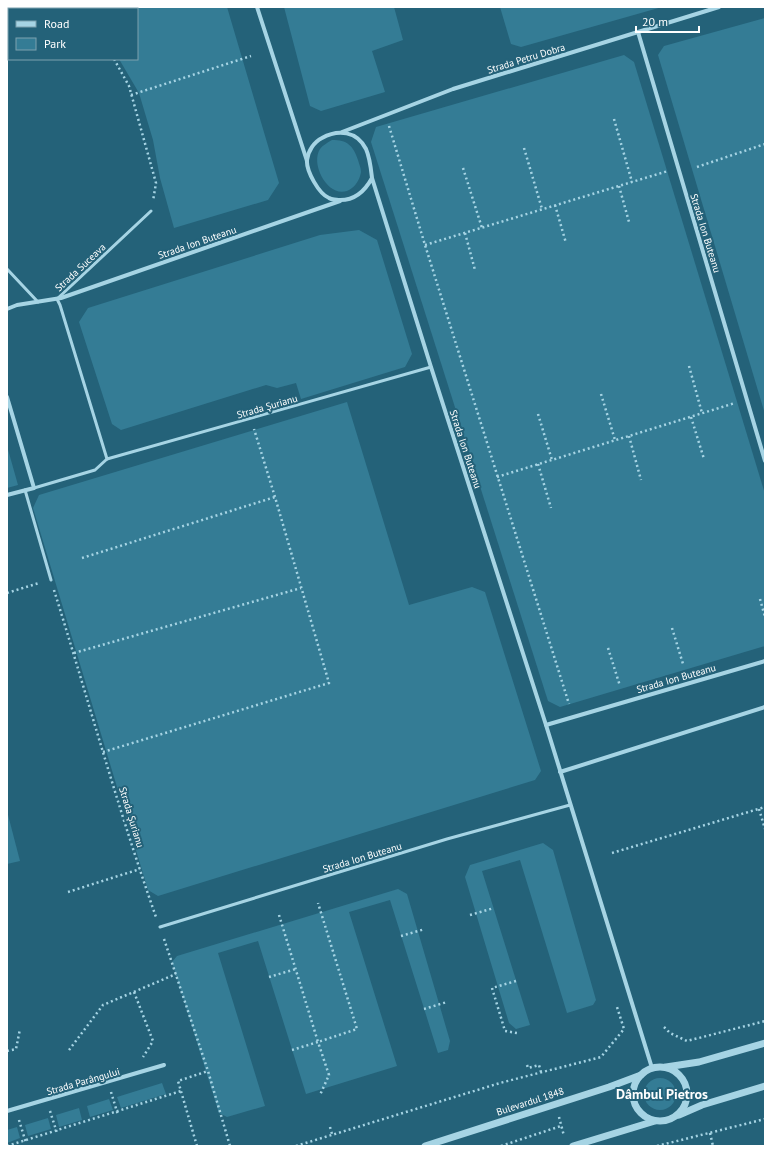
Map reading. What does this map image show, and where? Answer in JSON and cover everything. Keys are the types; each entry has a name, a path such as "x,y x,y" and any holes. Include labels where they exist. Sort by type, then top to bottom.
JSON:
{"street":[{"path":"257,7 315,185 322,194 330,199 342,200"},
{"name":"Strada Petru Dobra","path":"342,132 453,89 719,7"},
{"name":"Strada Ion Buteanu","path":"638,32 765,461"},
{"path":"307,161 310,150 318,140 329,134 342,132"},
{"name":"Strada Ion Buteanu","path":"342,132 356,137 366,148 371,166 372,178 546,725 652,1068"},
{"name":"Strada Ion Buteanu","path":"58,299 351,198 360,194 367,187 372,178"},
{"name":"Strada Suceava","path":"7,309 32,302 58,299"},
{"path":"7,397 34,488 7,495"},
{"name":"Strada Ion Buteanu","path":"546,725 765,661"},
{"path":"560,772 765,707"},
{"path":"655,1121 639,1111 634,1103 633,1094 636,1082 641,1075 652,1068 699,1062 765,1043"},
{"name":"Strada Parângului","path":"7,1112 164,1066"},
{"path":"664,1067 680,1075 685,1084 687,1093 686,1102 682,1110 675,1117"},
{"name":"Bulevardul 1848","path":"425,1146 609,1087 641,1075"},
{"path":"573,1146 655,1121 665,1121 702,1105 765,1086"}],"lane":[{"name":"Strada Suceava","path":"58,299 151,211"},
{"path":"7,269 38,302"},
{"path":"34,488 94,470 107,459 58,299"},
{"name":"Strada Șurianu","path":"107,459 431,367"},
{"path":"25,490 51,580"},
{"name":"Strada Ion Buteanu","path":"160,927 440,841 570,805"}],"path":[{"path":"131,95 251,56"},
{"path":"115,60 129,86 156,183 151,211"},
{"path":"614,119 632,182"},
{"path":"389,126 497,477 569,704"},
{"path":"697,167 765,144"},
{"path":"524,148 542,209"},
{"path":"463,168 482,228"},
{"path":"425,245 672,170"},
{"path":"619,186 629,222"},
{"path":"555,205 566,243"},
{"path":"465,233 475,270"},
{"path":"690,366 702,413"},
{"path":"601,394 615,440"},
{"path":"497,477 741,401"},
{"path":"538,414 552,460"},
{"path":"691,417 704,460"},
{"path":"103,752 329,683 251,419"},
{"path":"629,436 641,480"},
{"path":"538,464 551,508"},
{"path":"82,558 275,498"},
{"path":"7,593 51,580"},
{"name":"Strada Șurianu","path":"51,580 140,869 208,1071 230,1146"},
{"path":"74,653 301,588"},
{"path":"760,599 765,617"},
{"path":"672,628 683,664"},
{"path":"608,648 620,686"},
{"path":"612,853 765,807"},
{"path":"759,809 765,829"},
{"path":"68,892 140,869"},
{"path":"292,1050 358,1030 318,903"},
{"path":"470,915 494,908"},
{"path":"279,915 329,1075 320,1095"},
{"path":"401,936 425,929"},
{"path":"269,977 296,969"},
{"path":"69,1050 103,1005 176,974"},
{"path":"516,981 492,988 505,1031 517,1033"},
{"path":"134,992 153,1040 143,1058"},
{"path":"424,1009 447,1002"},
{"path":"296,1146 500,1083 601,1057 624,1029 617,1006"},
{"path":"664,1027 670,1033 687,1041 765,1021"},
{"path":"7,1051 16,1049 20,1029"},
{"path":"527,1065 528,1068 539,1065 541,1072"},
{"path":"197,1146 178,1081 208,1071"},
{"path":"7,1146 118,1113 181,1091"},
{"path":"113,1098 118,1113"},
{"path":"557,1113 564,1136"},
{"path":"52,1116 56,1132"},
{"path":"657,1146 765,1119"},
{"path":"21,1126 26,1141"},
{"path":"501,1146 561,1126"},
{"path":"330,1127 332,1134"},
{"path":"710,1133 713,1146"}],"green space":[{"path":"227,7 279,183 268,200 174,228 160,178 153,140 139,93 120,60 138,60 138,8 94,8"},
{"path":"284,7 394,7 403,40 372,51 385,92 321,111 310,106"},
{"path":"500,7 662,7 521,47 511,44"},
{"path":"765,18 765,414 658,55 664,46"},
{"path":"624,55 634,62 765,494 765,646 560,707 548,701 371,142 376,127"},
{"path":"332,140 346,142 352,147 361,172 357,183 352,188 344,192 337,191 324,181 318,165 317,156 320,149"},
{"path":"359,230 377,240 412,354 405,367 301,399 296,383 277,388 266,385 121,430 112,424 79,322 88,308 320,235"},
{"path":"347,402 409,605 472,587 485,592 541,771 535,780 158,896 148,890 33,508 39,495"},
{"path":"7,446 18,485 7,488"},
{"path":"7,811 20,861 7,864"},
{"path":"543,843 553,850 596,1000 593,1005 567,1013 520,860 482,871 530,1025 516,1029 509,1023 465,877 470,865"},
{"path":"398,889 407,894 450,1041 448,1050 438,1053 390,900 349,912 397,1066 306,1094 258,941 218,953 265,1106 227,1117 219,1113 172,962 177,956"},
{"path":"657,1078 663,1078 672,1082 676,1094 672,1106 663,1110 657,1110 648,1106 644,1097 644,1091 648,1082"},
{"path":"162,1083 166,1094 121,1108 117,1097"},
{"path":"109,1099 113,1110 90,1117 87,1106"},
{"path":"79,1108 82,1120 59,1127 56,1115"},
{"path":"48,1118 51,1129 28,1136 25,1125"},
{"path":"17,1127 20,1138 7,1143 7,1130"}],"district":[{"name":"Dâmbul Pietros","path":"662,1094"}]}
